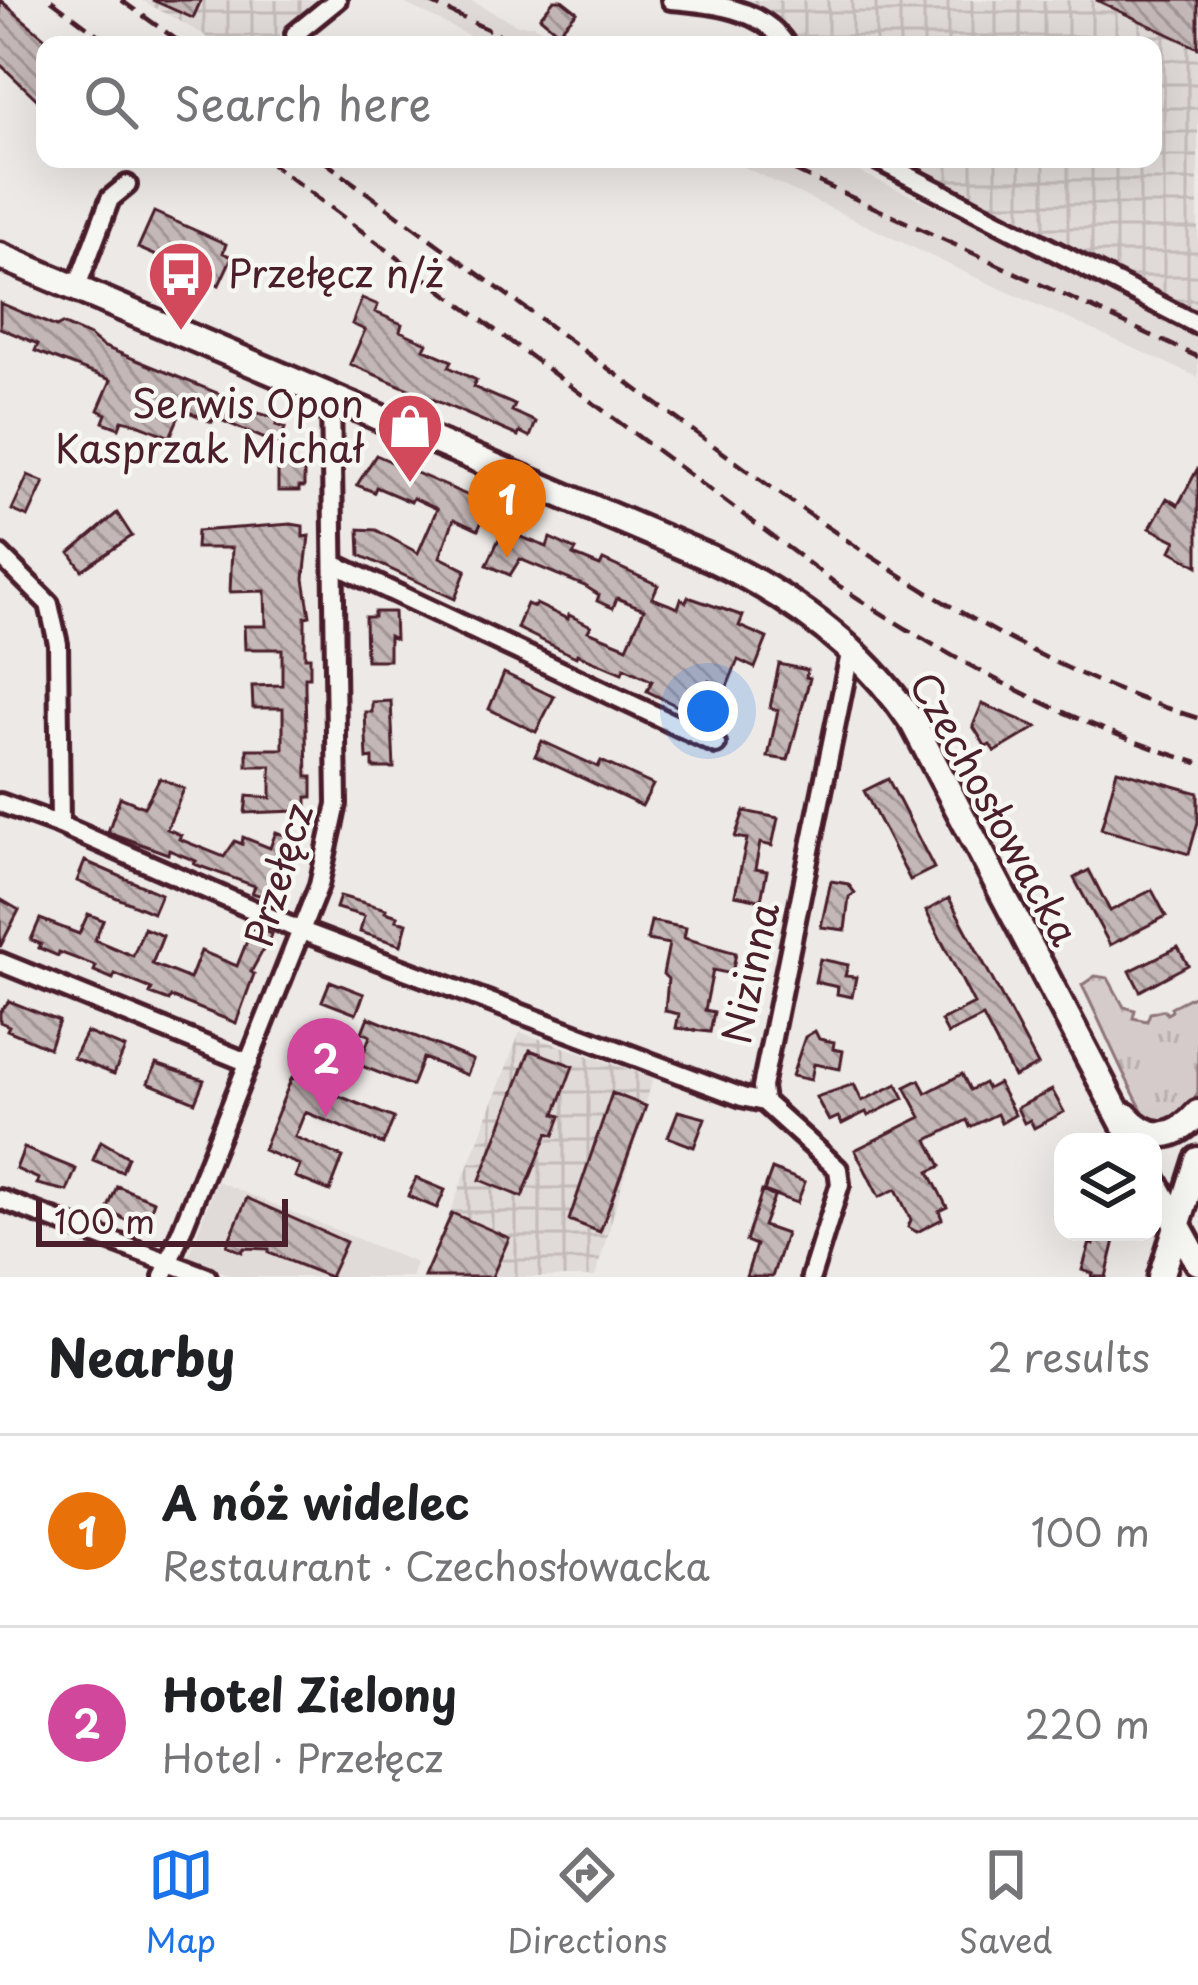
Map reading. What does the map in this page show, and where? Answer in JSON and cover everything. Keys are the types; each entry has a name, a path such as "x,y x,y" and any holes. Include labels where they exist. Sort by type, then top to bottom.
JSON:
{"street":[{"path":"295,34 337,0"},
{"path":"670,0 719,4 776,29 780,36"},
{"path":"893,168 1198,325"},
{"path":"76,289 110,199 127,185"},
{"name":"Czechosłowacka","path":"0,256 732,568 796,605 851,649 913,723 1128,1133"},
{"name":"Przełęcz","path":"166,1269 319,885 338,804 331,397"},
{"path":"0,555 49,604 58,644 60,825"},
{"path":"334,564 716,744"},
{"name":"Nizinna","path":"811,1277 840,1184 838,1169 764,1102 766,1060 851,649"},
{"path":"0,803 299,930 764,1102"},
{"path":"0,962 249,1063"},
{"path":"1108,1095 1134,1125 1150,1134 1176,1133 1198,1113"},
{"path":"1161,1277 1198,1160"},
{"path":"1162,1197 1198,1262"},
{"path":"0,1199 166,1269 207,1277"}],"shaded area":[{"path":"141,0 318,0 280,36 203,34"},
{"path":"398,0 470,0 517,25 532,25 557,36 470,36"},
{"path":"729,0 1198,0 1198,315 1016,226 914,168 1162,168 1162,36 790,36 778,20"},
{"path":"746,168 850,168 968,221 1198,331 1198,377"},
{"path":"520,1032 653,1078 595,1277 425,1277"},
{"path":"217,1181 416,1263 411,1277 235,1277 188,1257"}],"green space":[{"path":"1095,976 1108,978 1124,1007 1135,1010 1133,1018 1147,1021 1150,1013 1164,1010 1167,1014 1195,995 1198,984 1198,1092 1186,1115 1159,1122 1146,1117 1082,985"}],"building":[{"path":"0,0 43,36 36,36 36,98 0,64"},
{"path":"152,0 201,0 193,18"},
{"path":"554,0 562,0 577,12 558,32 540,17"},
{"path":"1096,0 1198,0 1198,48"},
{"path":"154,212 226,244 223,253 232,257 219,285 191,273 197,259 173,248 168,261 138,248"},
{"path":"362,298 378,305 375,312 402,324 400,331 427,343 424,349 452,361 449,367 476,380 473,387 515,405 512,411 536,422 530,437 350,364 365,330 352,324"},
{"path":"0,303 90,336 102,346 232,399 230,405 279,419 276,425 285,428 279,445 214,417 212,422 182,409 170,437 122,420 119,428 103,422 106,414 98,410 111,380 35,351 38,344 0,328"},
{"path":"376,455 489,505 478,530 454,519 440,557 466,570 455,599 360,555 359,529 376,530 418,553 437,509 413,498 411,502 376,487 374,492 357,485"},
{"path":"291,464 291,468 304,468 304,487 278,491 278,465"},
{"path":"1198,468 1198,566 1171,551 1176,541 1150,528 1167,498 1178,505"},
{"path":"28,475 44,482 28,517 12,510"},
{"path":"117,513 132,536 82,570 70,553"},
{"path":"303,526 303,537 309,536 304,579 310,616 305,617 305,657 310,657 310,677 305,677 305,687 307,777 312,777 312,797 307,797 307,807 295,807 296,811 245,813 247,796 271,798 271,766 247,766 247,749 283,749 283,708 253,708 252,686 282,685 282,649 245,649 244,626 266,626 265,591 230,592 232,548 196,548 197,531"},
{"path":"503,530 547,547 550,538 600,566 603,560 658,585 652,598 678,608 681,599 686,602 688,597 743,616 739,626 767,638 755,668 738,660 726,689 709,681 693,714 647,691 652,681 624,668 622,673 576,657 517,628 527,604 536,604 568,619 569,615 591,626 588,631 627,647 644,609 617,598 613,608 597,601 599,595 585,586 520,559 510,575 487,565"},
{"path":"374,612 394,612 395,639 389,636 389,660 366,660 365,617 374,617"},
{"path":"779,664 807,670 810,678 788,760 768,757 778,710 770,708"},
{"path":"504,673 554,697 536,732 489,709"},
{"path":"391,701 394,768 373,768 373,758 367,759 365,712 372,712 372,702"},
{"path":"982,704 1037,727 995,752 990,745 986,747 973,726"},
{"path":"542,741 653,785 642,806 535,756"},
{"path":"1117,770 1198,793 1198,822 1189,854 1101,829"},
{"path":"160,778 184,789 167,829 181,835 179,839 224,857 235,841 242,844 243,837 270,848 276,832 300,841 289,868 278,867 275,879 284,881 276,900 252,893 255,886 169,850 168,854 108,832 120,797 144,807"},
{"path":"888,779 934,868 910,880 864,791"},
{"path":"744,811 778,818 772,846 760,843 755,869 767,871 761,900 735,895 747,839 735,837"},
{"path":"85,861 161,894 153,913 77,881"},
{"path":"1089,870 1110,911 1152,890 1166,916 1110,945 1074,878"},
{"path":"831,881 848,884 855,893 849,897 845,930 821,927"},
{"path":"340,896 386,909 398,916 396,920 407,923 401,945 360,932 364,916 336,908"},
{"path":"949,898 1038,1065 1014,1077 983,1017 948,1034 941,1021 974,1004 926,911"},
{"path":"0,899 19,910 0,947"},
{"path":"88,914 103,920 95,940 133,956 144,928 163,936 152,964 190,979 201,951 237,966 253,926 272,934 251,972 236,1023 171,997 169,1001 150,994 152,989 115,974 113,979 94,971 96,966 59,952 58,956 31,940 40,919 79,934"},
{"path":"651,921 686,928 684,938 736,953 732,974 713,970 705,1010 714,1012 710,1032 676,1028 679,1014 665,1011 668,979 663,974 669,944 647,940"},
{"path":"1178,947 1188,965 1140,991 1130,971"},
{"path":"820,959 848,965 845,976 856,977 852,997 837,994 838,987 815,982"},
{"path":"330,981 364,994 356,1014 322,1001"},
{"path":"9,1001 59,1021 49,1048 7,1030 9,1026 0,1022 0,1012"},
{"path":"368,1017 473,1060 467,1075 423,1058 412,1086 359,1065 370,1036 362,1032"},
{"path":"815,1031 819,1039 834,1042 833,1049 843,1051 840,1069 814,1064 811,1080 792,1076 805,1037"},
{"path":"86,1032 125,1048 114,1074 73,1058"},
{"path":"530,1050 573,1066 555,1114 561,1116 554,1135 548,1133 522,1197 480,1180"},
{"path":"156,1064 204,1080 195,1102 148,1083"},
{"path":"962,1074 970,1090 998,1083 1015,1115 1001,1123 997,1114 970,1127 967,1120 928,1140 941,1166 929,1172 947,1207 939,1211 942,1219 917,1232 908,1227 911,1220 896,1189 879,1197 855,1150 921,1117 905,1087 919,1080 926,1093"},
{"path":"292,1077 394,1118 383,1144 305,1112 295,1137 343,1157 330,1191 295,1177 300,1165 263,1150"},
{"path":"854,1084 862,1101 897,1084 904,1098 842,1124 838,1117 829,1121 816,1097"},
{"path":"1052,1090 1064,1112 1034,1128 1030,1120 1024,1123 1017,1108"},
{"path":"612,1093 646,1106 600,1232 569,1220"},
{"path":"678,1111 705,1118 694,1147 668,1137"},
{"path":"101,1141 128,1157 122,1172 93,1160"},
{"path":"24,1148 76,1169 67,1191 37,1184 39,1179 16,1169"},
{"path":"772,1169 805,1182 797,1203 764,1191"},
{"path":"416,1178 445,1190 437,1208 408,1196"},
{"path":"117,1186 154,1201 146,1223 125,1220 108,1208"},
{"path":"762,1191 774,1197 763,1226 786,1234 772,1277 746,1277 756,1245 746,1241"},
{"path":"247,1198 346,1242 330,1277 269,1253 269,1249 244,1248 242,1252 227,1245"},
{"path":"452,1213 509,1238 492,1277 424,1277"},
{"path":"1095,1241 1115,1241 1106,1277 1092,1277 1082,1270 1090,1243"}],"railway":[{"path":"51,0 100,36"},
{"path":"121,0 171,36"},
{"path":"424,0 502,36"},
{"path":"277,168 880,613 1056,709 1198,763"},
{"path":"333,168 796,505 923,589 1056,663 1198,718"},
{"path":"788,168 1198,357"}],"place":[{"name":"Przełęcz n/ż","path":"181,333"},
{"name":"Serwis Opon Kasprzak Michał","path":"410,485"},
{"name":"A nóż widelec","path":"507,558"},
{"name":"Hotel Zielony","path":"326,1117"}]}
